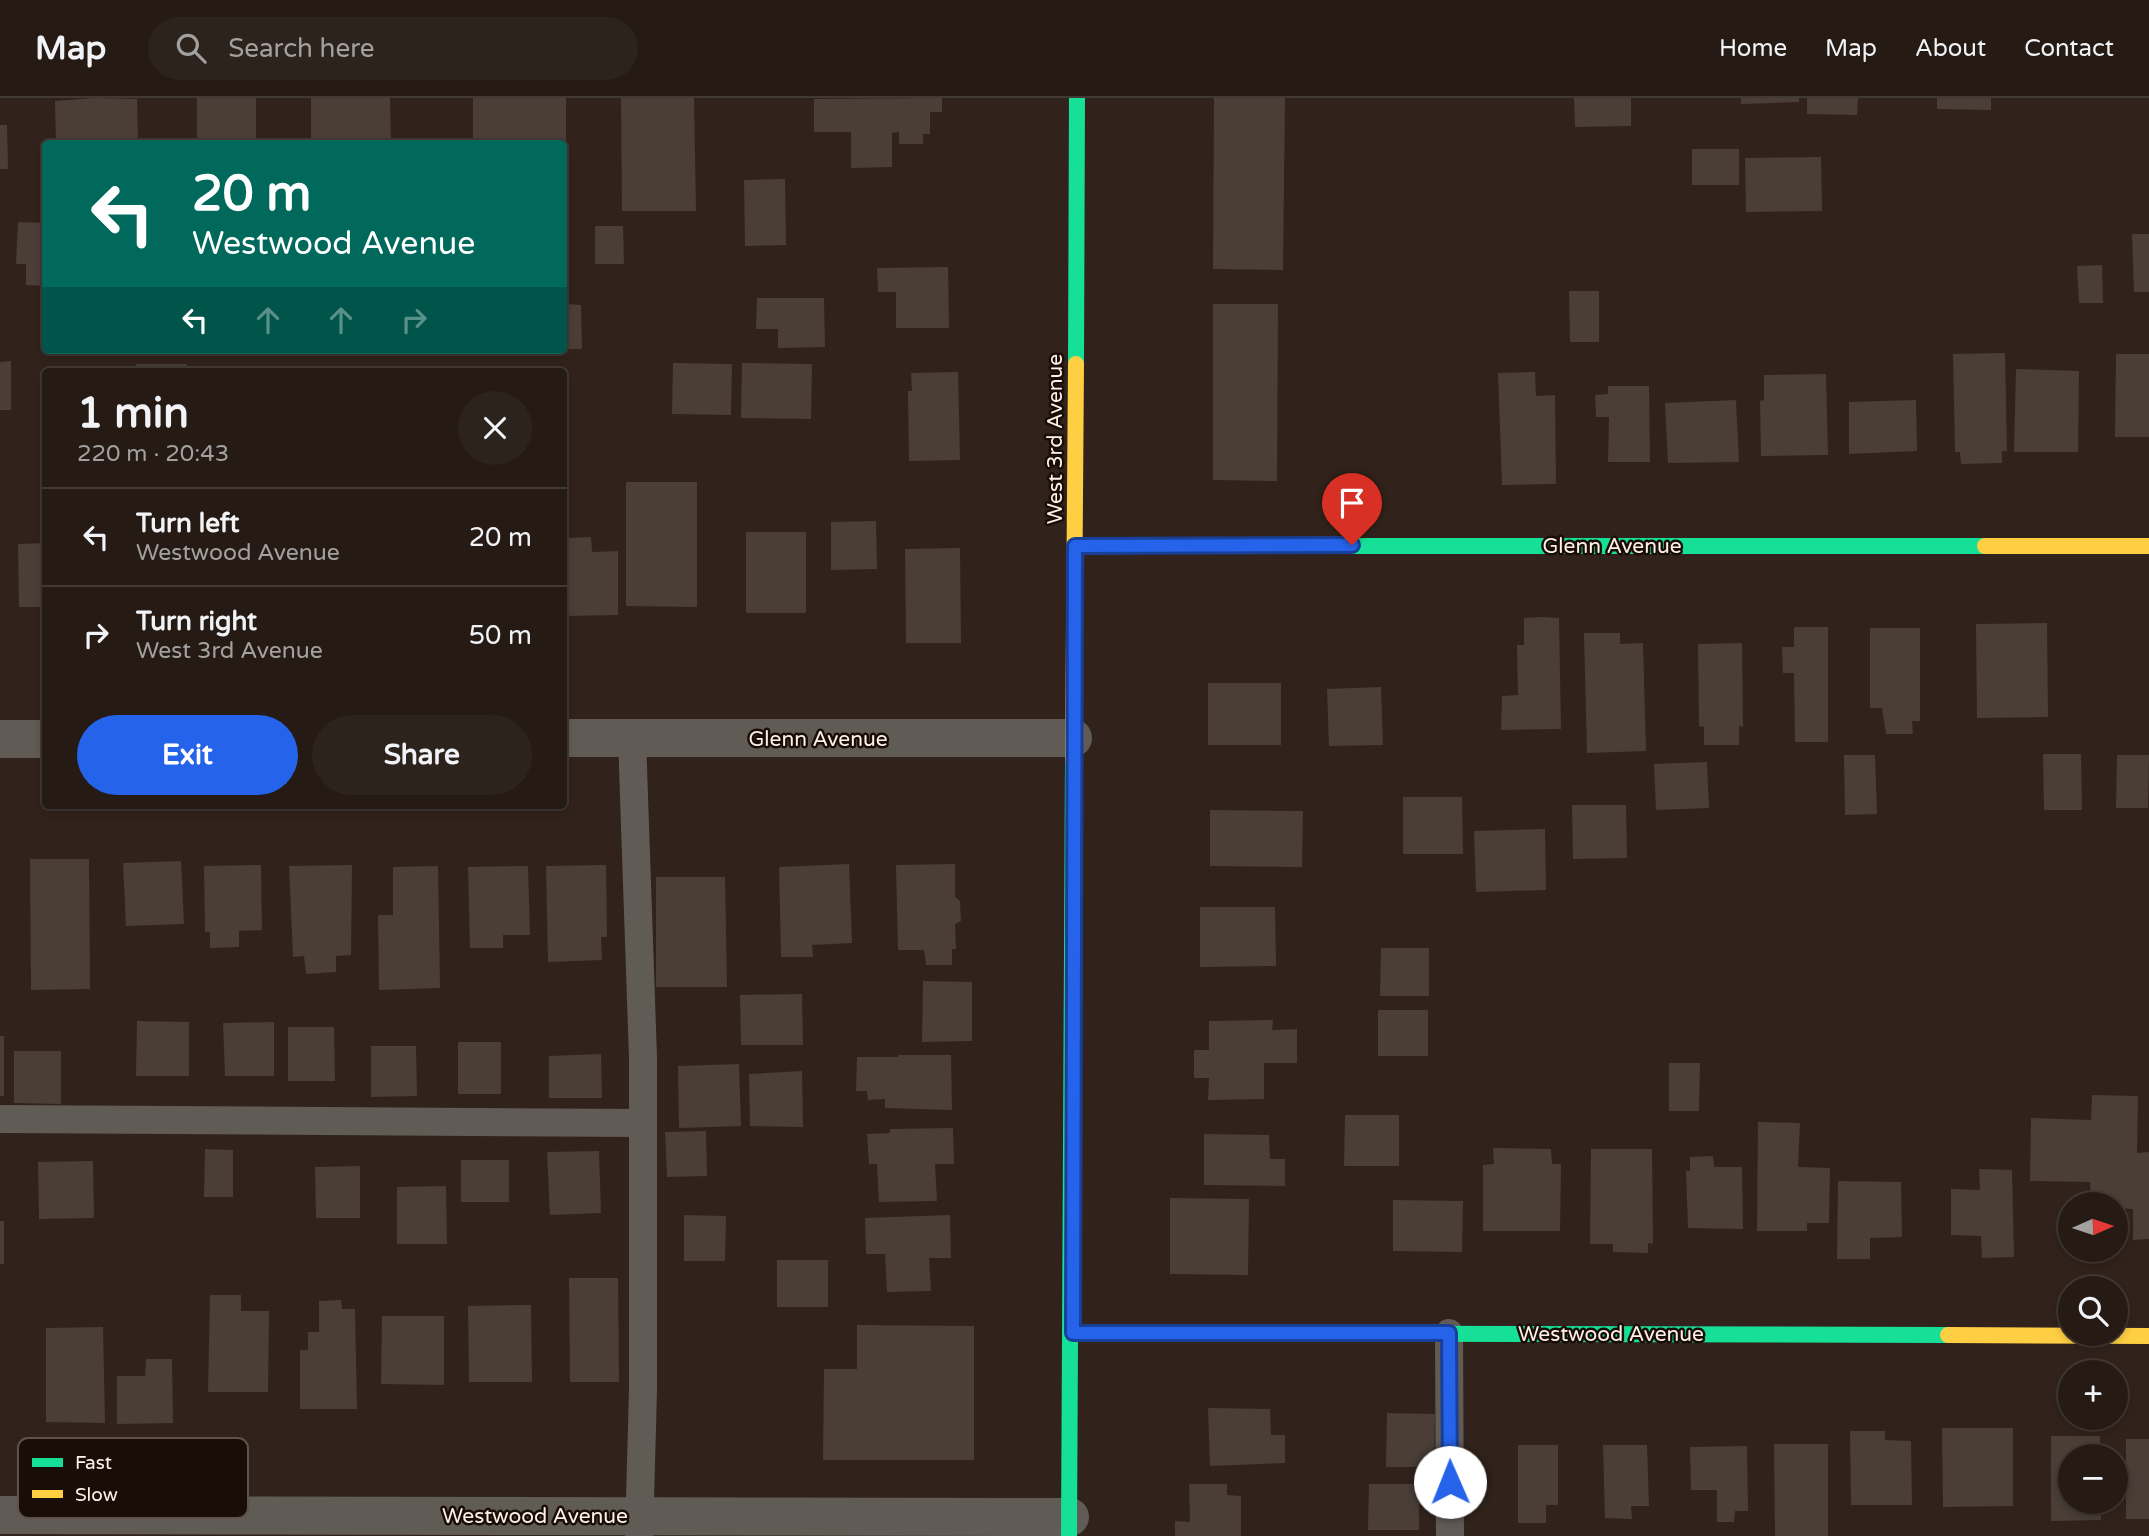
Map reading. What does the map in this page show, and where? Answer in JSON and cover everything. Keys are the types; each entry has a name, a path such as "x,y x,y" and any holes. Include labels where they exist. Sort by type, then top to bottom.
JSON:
{"street":[{"name":"West 3rd Avenue","path":"1070,1526 1077,98"},
{"name":"Glenn Avenue","path":"1075,546 2149,546"},
{"name":"Glenn Avenue","path":"567,738 1073,738"},
{"path":"0,739 42,739"},
{"name":"Westwood Avenue","path":"1073,1333 2149,1336"},
{"name":"Westwood Avenue","path":"0,1515 18,1515"},
{"name":"Westwood Avenue","path":"174,1518 639,1526 1070,1526"}],"lane":[{"path":"632,738 641,964 643,1390 639,1526"},
{"path":"0,1119 642,1123"},
{"path":"1449,1333 1451,1536"}],"building":[{"path":"197,98 256,98 256,140 197,140"},
{"path":"311,98 390,98 391,140 311,140"},
{"path":"473,98 566,98 566,140 473,140"},
{"path":"621,98 694,98 696,211 622,211"},
{"path":"942,98 942,112 930,112 930,134 923,134 923,144 899,144 899,132 892,133 892,167 851,168 851,132 814,132 814,99"},
{"path":"1214,98 1285,98 1283,270 1213,269"},
{"path":"1574,98 1631,98 1631,126 1575,127"},
{"path":"1741,98 1799,98 1799,102 1741,104"},
{"path":"1807,98 1858,98 1857,115 1807,114"},
{"path":"1937,98 1991,98 1991,110 1937,109"},
{"path":"137,99 138,140 56,140 55,101"},
{"path":"0,125 7,125 8,169 0,169"},
{"path":"1692,149 1739,149 1739,185 1692,185"},
{"path":"1821,157 1822,211 1746,212 1745,158"},
{"path":"785,179 786,245 745,246 744,180"},
{"path":"18,222 42,223 42,286 26,285 26,264 16,264"},
{"path":"595,226 623,226 624,264 595,264"},
{"path":"2132,234 2149,234 2149,292 2134,292"},
{"path":"2102,265 2103,303 2079,303 2077,266"},
{"path":"948,267 949,328 896,328 896,292 878,292 877,268"},
{"path":"1569,291 1599,291 1599,342 1570,342"},
{"path":"757,298 824,298 825,347 778,348 778,329 756,329"},
{"path":"567,304 581,305 582,349 567,349"},
{"path":"1213,304 1278,304 1277,481 1213,480"},
{"path":"2005,353 2007,451 2002,451 2002,463 1961,464 1960,452 1955,452 1953,354"},
{"path":"2116,354 2149,354 2149,437 2115,437"},
{"path":"11,361 11,410 0,410 0,362"},
{"path":"673,363 732,364 731,415 672,414"},
{"path":"742,363 812,364 811,419 741,418"},
{"path":"136,364 187,364 187,368 136,368"},
{"path":"226,366 272,366 272,368"},
{"path":"2016,369 2079,371 2078,452 2014,452"},
{"path":"958,372 960,460 909,461 908,391 912,391 911,373"},
{"path":"1535,372 1536,396 1555,395 1556,484 1502,485 1498,373"},
{"path":"1826,374 1828,455 1761,456 1760,401 1764,400 1764,375"},
{"path":"1608,386 1649,386 1650,462 1608,462 1609,417 1596,417 1595,395 1608,394"},
{"path":"1736,400 1739,462 1668,463 1665,403"},
{"path":"1916,400 1917,451 1849,454 1849,402"},
{"path":"626,482 697,482 697,607 626,606"},
{"path":"876,521 877,569 831,570 831,522"},
{"path":"746,532 806,532 806,613 746,613"},
{"path":"591,537 592,552 618,551 618,615 567,616 567,538"},
{"path":"42,543 42,607 19,607 18,544"},
{"path":"960,548 961,643 906,643 905,549"},
{"path":"1524,618 1559,618 1561,729 1501,730 1502,696 1518,695 1517,645 1524,645"},
{"path":"2047,623 2048,717 1977,718 1976,624"},
{"path":"1794,627 1828,627 1828,742 1795,742 1794,673 1783,673 1782,647 1794,647"},
{"path":"1870,628 1920,628 1920,721 1912,721 1913,734 1886,734 1882,708 1870,708"},
{"path":"1584,633 1620,633 1620,644 1643,643 1646,751 1587,753"},
{"path":"1742,643 1743,727 1739,726 1739,745 1704,745 1704,727 1699,726 1698,644"},
{"path":"1208,683 1281,683 1281,745 1208,745"},
{"path":"1381,687 1383,745 1329,746 1327,689"},
{"path":"2043,754 2081,754 2082,810 2044,810"},
{"path":"1844,755 1875,755 1877,814 1845,815"},
{"path":"2117,755 2149,755 2148,808 2116,808"},
{"path":"1707,762 1709,808 1656,810 1654,764"},
{"path":"1403,797 1462,797 1463,854 1403,854"},
{"path":"1572,805 1626,805 1627,858 1573,859"},
{"path":"1210,810 1303,811 1302,867 1210,866"},
{"path":"1545,829 1546,890 1476,892 1474,831"},
{"path":"30,859 89,859 90,989 31,990"},
{"path":"181,861 184,924 126,926 123,863"},
{"path":"849,864 852,943 812,945 813,957 781,957 779,867"},
{"path":"955,864 955,897 960,901 961,921 955,924 956,949 952,949 952,965 926,965 924,950 898,950 896,865"},
{"path":"261,865 262,930 239,931 239,947 210,948 210,932 205,932 204,866"},
{"path":"352,865 351,955 336,956 336,972 306,974 304,956 293,957 289,866"},
{"path":"606,865 607,937 601,937 602,960 548,962 546,866"},
{"path":"438,866 440,988 379,990 378,915 393,915 393,867"},
{"path":"528,866 530,935 503,935 503,948 470,948 468,867"},
{"path":"656,877 725,877 727,987 656,987"},
{"path":"1200,907 1275,907 1276,966 1200,967"},
{"path":"1381,948 1429,948 1429,996 1380,996"},
{"path":"923,981 972,982 972,1041 922,1042"},
{"path":"802,994 803,1045 741,1045 740,995"},
{"path":"1378,1010 1428,1010 1428,1056 1378,1056"},
{"path":"1273,1020 1272,1030 1297,1029 1297,1063 1264,1063 1264,1099 1208,1100 1209,1078 1194,1078 1194,1050 1209,1050 1209,1021"},
{"path":"137,1021 189,1022 189,1076 136,1076"},
{"path":"274,1022 274,1076 225,1076 223,1023"},
{"path":"288,1027 334,1027 335,1081 288,1081"},
{"path":"0,1036 4,1036 4,1096 0,1096"},
{"path":"458,1042 501,1042 501,1094 458,1094"},
{"path":"371,1046 416,1046 417,1096 371,1097"},
{"path":"14,1051 61,1051 61,1104 14,1103"},
{"path":"601,1054 602,1098 549,1098 549,1056"},
{"path":"951,1055 952,1110 885,1108 885,1099 868,1100 867,1091 856,1091 857,1057"},
{"path":"1669,1063 1700,1063 1699,1111 1669,1111"},
{"path":"739,1064 741,1126 679,1128 678,1066"},
{"path":"802,1071 803,1127 750,1126 749,1074"},
{"path":"2092,1095 2138,1096 2137,1153 2149,1152 2149,1239 2133,1240 2133,1209 2128,1209 2128,1192 2090,1192 2090,1182 2030,1181 2031,1118 2091,1120"},
{"path":"1345,1115 1399,1115 1399,1166 1344,1166"},
{"path":"1758,1122 1800,1123 1798,1167 1830,1168 1829,1223 1807,1223 1807,1231 1757,1231"},
{"path":"953,1128 954,1164 935,1164 937,1201 879,1202 877,1164 869,1164 867,1134 890,1133 890,1129"},
{"path":"706,1131 707,1176 667,1177 665,1132"},
{"path":"1204,1134 1269,1135 1270,1159 1285,1159 1285,1186 1204,1185"},
{"path":"1493,1148 1551,1149 1552,1164 1561,1164 1560,1231 1483,1231 1483,1165 1494,1164"},
{"path":"205,1149 233,1150 233,1197 204,1197"},
{"path":"1591,1149 1652,1149 1653,1244 1648,1243 1648,1253 1613,1252 1613,1244 1590,1244"},
{"path":"599,1151 601,1213 550,1215 547,1152"},
{"path":"1713,1156 1714,1167 1742,1167 1743,1229 1688,1228 1686,1171 1690,1171 1690,1157"},
{"path":"461,1160 509,1160 509,1202 461,1202"},
{"path":"93,1161 94,1218 39,1219 38,1162"},
{"path":"360,1166 360,1218 316,1218 315,1167"},
{"path":"1979,1169 2012,1170 2014,1257 1982,1258 1981,1236 1951,1235 1951,1189 1980,1190"},
{"path":"1838,1181 1901,1182 1902,1237 1870,1238 1870,1259 1837,1259"},
{"path":"446,1186 447,1244 397,1244 397,1187"},
{"path":"1170,1198 1249,1199 1248,1275 1170,1274"},
{"path":"1393,1200 1463,1201 1462,1252 1393,1251"},
{"path":"684,1215 726,1216 725,1261 684,1261"},
{"path":"950,1215 951,1258 929,1258 931,1291 887,1292 885,1254 866,1254 865,1218"},
{"path":"0,1221 4,1221 4,1264 0,1264"},
{"path":"777,1260 828,1260 828,1307 777,1307"},
{"path":"569,1278 618,1278 619,1382 570,1382"},
{"path":"210,1295 241,1295 241,1311 269,1311 268,1392 208,1392"},
{"path":"341,1300 342,1309 355,1309 357,1409 300,1409 300,1350 308,1350 308,1332 319,1332 319,1301"},
{"path":"531,1305 532,1382 469,1382 468,1306"},
{"path":"382,1316 444,1316 444,1385 381,1384"},
{"path":"857,1325 974,1326 974,1460 823,1460 824,1369 857,1369"},
{"path":"103,1327 105,1423 46,1422 46,1328"},
{"path":"146,1359 172,1359 173,1423 117,1424 117,1376 145,1376"},
{"path":"1208,1408 1270,1409 1271,1435 1285,1435 1285,1463 1210,1466"},
{"path":"1387,1413 1435,1414 1434,1467 1386,1467"},
{"path":"1942,1428 2013,1428 2013,1506 1943,1507"},
{"path":"1850,1431 1885,1431 1885,1440 1911,1441 1912,1505 1851,1505"},
{"path":"2051,1436 2100,1436 2100,1444 2058,1444 2058,1514 2101,1514 2101,1520 2051,1521"},
{"path":"2126,1439 2149,1439 2149,1519 2126,1519"},
{"path":"1774,1444 1828,1444 1828,1536 1775,1536"},
{"path":"1518,1445 1558,1445 1558,1505 1546,1505 1546,1523 1518,1523"},
{"path":"1603,1445 1647,1445 1649,1506 1631,1506 1632,1519 1605,1518"},
{"path":"1747,1446 1748,1511 1735,1511 1734,1522 1717,1522 1717,1490 1691,1490 1690,1447"},
{"path":"1189,1484 1227,1484 1227,1495 1241,1496 1241,1536 1175,1536 1175,1521 1190,1522"},
{"path":"1369,1484 1419,1484 1419,1530 1368,1530"}],"traffic: fast":[{"path":"1076,364 1077,98"},
{"path":"1075,546 1985,546"},
{"path":"1069,1536 1073,759"},
{"path":"1073,1333 1948,1335"}],"traffic: slow":[{"path":"1073,759 1076,364"},
{"path":"1985,546 2149,546"},
{"path":"1948,1335 2149,1336"}],"route":[{"path":"1352,545 1075,546 1073,1333 1449,1333 1450,1482"}]}
